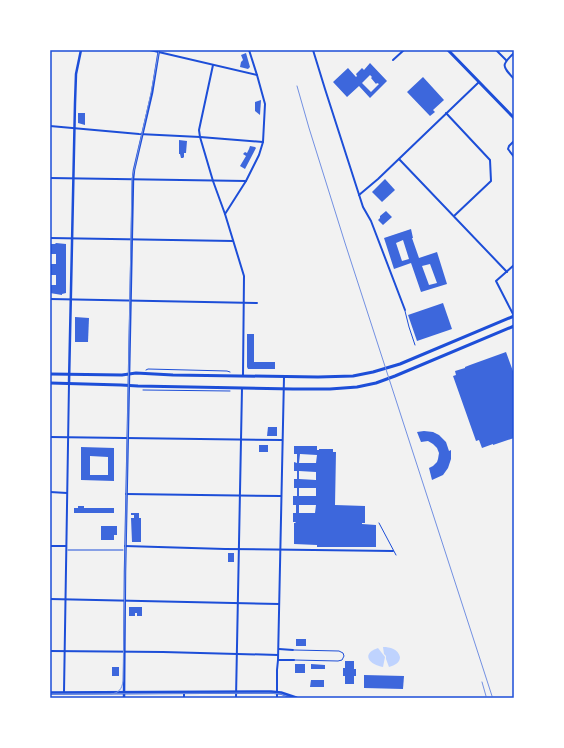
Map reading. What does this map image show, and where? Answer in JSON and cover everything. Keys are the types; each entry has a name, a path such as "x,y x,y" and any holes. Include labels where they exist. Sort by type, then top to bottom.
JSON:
{"main road":[{"path":"448,50 514,118"},
{"path":"50,374 122,376 136,373 173,375 345,377 382,370 514,316"},
{"path":"50,383 283,389 357,387 396,376 514,326"},
{"path":"50,693 277,692 296,698"}],"street":[{"path":"64,693 74,128 76,74 81,50"},
{"path":"150,50 257,75"},
{"path":"225,214 246,181 264,142 265,104 249,50"},
{"path":"313,50 363,207 371,221 405,310"},
{"path":"393,60 404,50"},
{"path":"496,50 506,60"},
{"path":"124,698 125,546 133,179 152,93 159,51"},
{"path":"514,53 506,60 505,64 506,70 514,79"},
{"path":"214,65 199,130 213,181 244,276 242,376"},
{"path":"359,195 479,82"},
{"path":"446,113 490,160 491,181 454,216"},
{"path":"50,126 264,142"},
{"path":"514,141 508,149 514,157"},
{"path":"399,158 507,272"},
{"path":"50,178 246,181"},
{"path":"50,238 233,241"},
{"path":"514,265 496,281 514,316"},
{"path":"50,299 257,303"},
{"path":"277,698 284,377"},
{"path":"236,698 242,388"},
{"path":"50,437 282,440"},
{"path":"50,492 67,493"},
{"path":"126,494 281,496"},
{"path":"50,546 66,546"},
{"path":"125,546 393,551"},
{"path":"50,599 279,604"},
{"path":"278,649 293,650"},
{"path":"50,651 278,655"},
{"path":"278,660 294,660"},
{"path":"184,692 184,698"}],"lane":[{"path":"405,310 415,345"},
{"path":"379,523 396,555"},
{"path":"293,650 337,651 342,652 344,656 342,660 338,661 294,660"}],"path":[{"path":"148,369 227,371"},
{"path":"136,386 144,390 228,392"},
{"path":"66,550 125,550"}],"water":[{"path":"383,647 396,650 399,654 400,659 395,665 389,667"},
{"path":"378,648 385,657 383,667 371,662 368,656 369,653"}],"building":[{"path":"246,53 250,67 248,69 240,67 243,60 241,55"},
{"path":"370,63 387,81 370,98 359,86 347,97 333,82 348,68 356,77 356,74 362,68 364,70","holes":["370,75 372,77 371,78 376,84 379,84 371,92 362,83"]},
{"path":"423,77 444,100 433,110 435,112 430,116 407,92"},
{"path":"261,100 260,115 255,111 255,102"},
{"path":"78,113 85,113 85,125 78,123"},
{"path":"179,140 187,141 186,153 184,153 183,158 181,158 179,154"},
{"path":"250,146 256,148 245,169 240,166 246,156 243,154 245,152 247,153"},
{"path":"385,179 395,190 382,202 372,192"},
{"path":"386,211 392,217 383,225 378,220"},
{"path":"411,229 412,238 419,258 437,252 447,284 421,292 411,263 394,269 384,238","holes":["403,240 409,259 402,261 396,243","430,264 437,283 429,285 422,266"]},
{"path":"50,244 66,244 66,293 62,295 50,293 50,285 56,285 56,275 50,275 50,264 56,264 56,254 50,254"},
{"path":"443,303 452,329 417,341 408,315"},
{"path":"75,317 89,318 88,342 75,342"},
{"path":"247,334 254,334 254,362 275,362 275,369 248,369"},
{"path":"506,352 514,374 514,438 482,448 479,440 476,441 453,376 456,375 455,371"},
{"path":"268,427 277,427 277,436 267,436"},
{"path":"417,432 433,432 439,435 446,442 449,451 451,450 451,459 448,468 443,475 432,480 429,468 437,462 439,453 433,444 428,441 421,442"},
{"path":"259,445 268,445 268,452 259,452"},
{"path":"294,446 317,446 317,450 333,449 333,452 336,452 335,505 365,506 365,523 362,524 376,525 376,547 317,547 317,545 294,544 294,523 296,522 293,522 293,513 296,513 296,505 293,505 293,496 297,496 297,488 294,488 294,479 297,479 297,471 294,471 294,462 297,463 297,454 294,454","holes":["300,454 317,455 316,463 299,463","299,471 316,472 316,480 299,479","299,488 316,488 316,496 299,496","299,505 316,505 315,513 299,513"]},
{"path":"81,447 114,448 114,481 81,480","holes":["90,456 108,457 108,475 90,475"]},
{"path":"78,506 84,506 84,508 114,508 114,513 74,513 74,508 78,508"},
{"path":"131,513 139,513 139,518 141,518 141,542 132,542 131,518 134,518 134,515 131,515"},
{"path":"101,526 117,526 117,535 114,535 114,540 101,540"},
{"path":"228,553 234,553 234,562 228,562"},
{"path":"129,607 142,607 142,616 137,616 137,613 135,613 135,616 129,616"},
{"path":"296,639 306,639 306,646 296,646"},
{"path":"345,661 354,661 356,676 354,676 354,684 345,684 343,668 345,668"},
{"path":"295,664 305,664 305,673 295,673"},
{"path":"311,664 325,665 325,669 311,669"},
{"path":"112,667 119,667 119,676 112,676"},
{"path":"364,675 404,676 403,689 364,688"},
{"path":"311,680 324,680 324,687 310,687"}],"tram line":[{"path":"111,694 120,690 123,681 132,179 159,50"},
{"path":"50,694 269,693 281,694 292,698"}],"railway":[{"path":"297,86 345,243 492,696"},
{"path":"482,682 486,696"}]}
